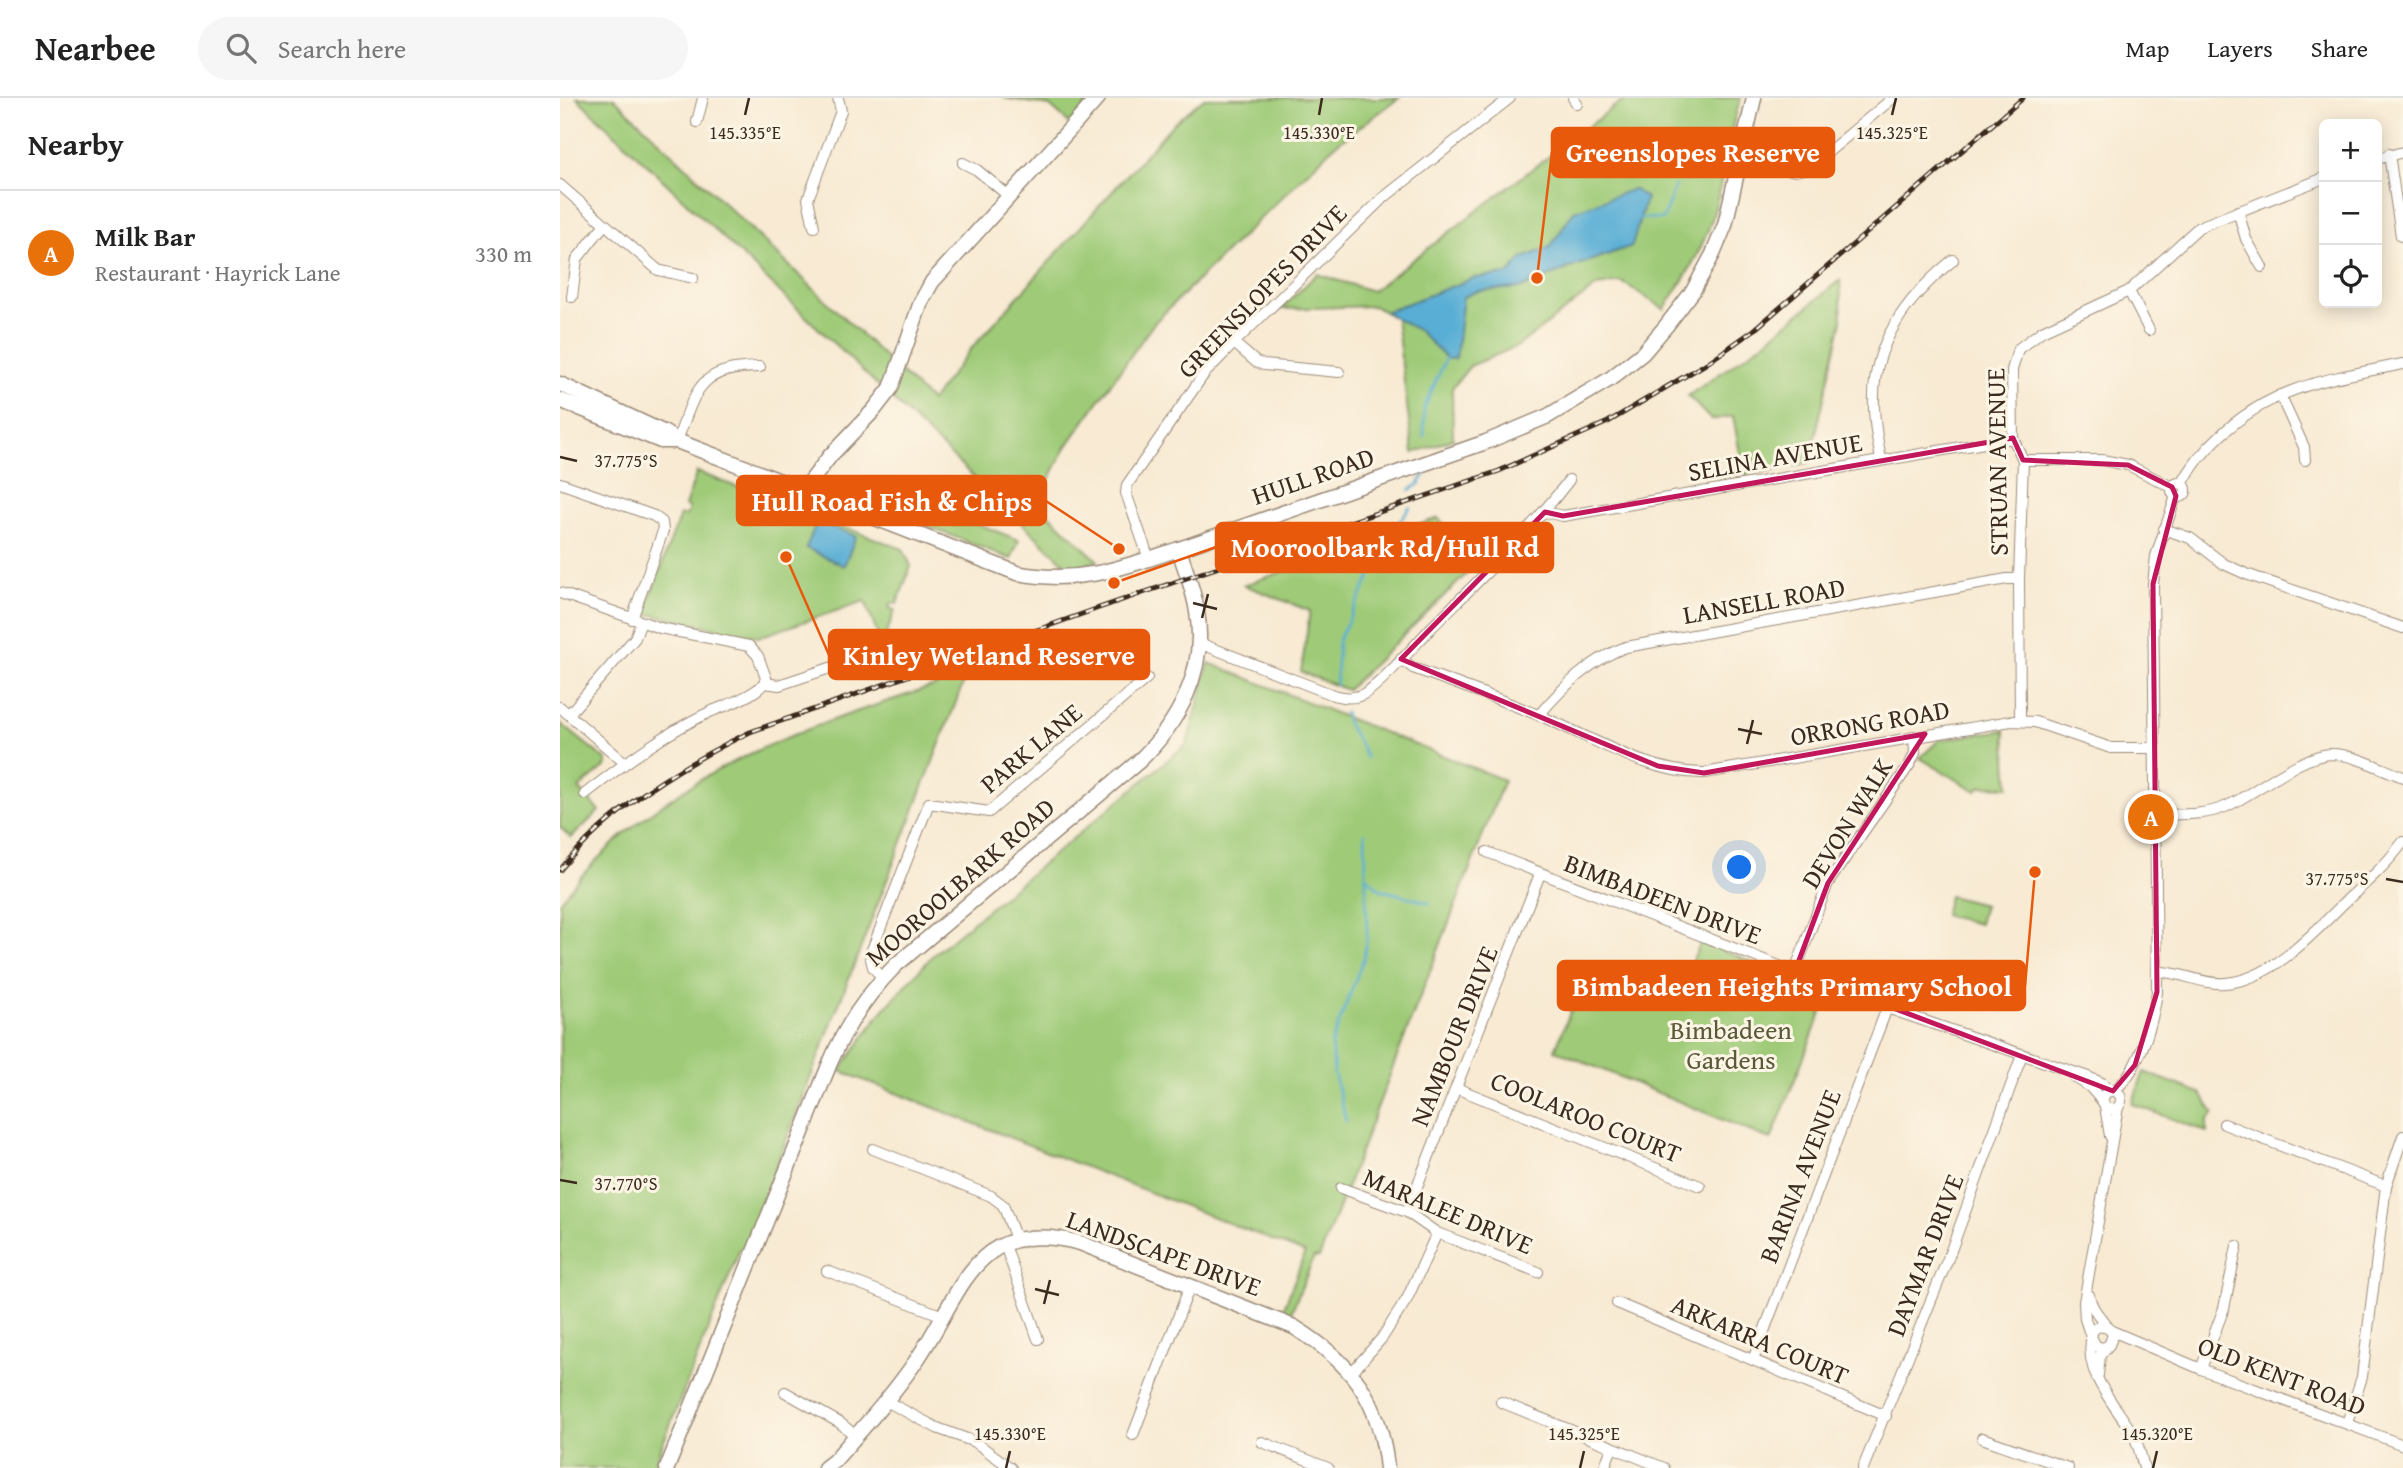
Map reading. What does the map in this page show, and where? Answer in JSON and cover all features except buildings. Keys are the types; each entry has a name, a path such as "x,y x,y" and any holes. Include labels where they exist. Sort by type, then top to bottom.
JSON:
{"main road":[{"path":"805,489 830,456 891,388 922,302 932,282 1098,98"},
{"name":"HULL ROAD","path":"560,384 666,433 677,441 994,564 1041,578 1076,578 1100,574 1486,442 1548,416 1610,379 1643,353 1693,291 1713,254 1725,225 1754,98"},
{"name":"HULL ROAD","path":"560,401 661,442 677,441"},
{"name":"MOOROOLBARK ROAD","path":"667,1468 841,1038 855,1014 883,979 924,941 1154,747 1179,712 1194,673 1199,643 1196,608 1179,549"},
{"name":"LANDSCAPE DRIVE","path":"1010,1242 1033,1237 1057,1237 1080,1242 1294,1327 1318,1342 1352,1372 1370,1402 1380,1429 1387,1468"},
{"path":"825,1468 886,1401 915,1362 968,1271 987,1255 1010,1242"}],"street":[{"path":"697,122 703,98"},
{"path":"814,227 808,198 841,111 838,98"},
{"name":"GREENSLOPES DRIVE","path":"1149,559 1125,493 1127,485 1204,374 1382,199 1510,98"},
{"path":"1740,158 1795,172 1809,168 1893,98"},
{"path":"2382,157 2403,152"},
{"path":"2389,154 2401,236"},
{"path":"963,163 977,170 1010,197"},
{"name":"STRUAN AVENUE","path":"2020,720 2022,460 2013,438 2012,370 2018,349 2042,331 2129,291 2192,231 2319,180"},
{"path":"560,185 658,270 693,278"},
{"path":"2238,211 2246,239 2262,267"},
{"path":"572,297 577,259 604,225"},
{"path":"1881,460 1874,418 1874,393 1877,366 1884,346 1899,316 1914,296 1954,260"},
{"path":"2129,291 2149,330"},
{"path":"1234,343 1255,362 1264,365 1339,372"},
{"path":"2104,1104 2111,1109 2119,1104 2131,1083 2154,1008 2157,972 2153,611 2156,556 2177,489 2199,457 2224,433 2251,411 2280,395 2323,380 2403,365"},
{"path":"677,441 695,394 704,382 720,371 760,367"},
{"path":"2280,395 2304,447 2305,460"},
{"name":"SELINA AVENUE","path":"1545,512 1563,516 2013,438"},
{"path":"2022,460 2102,460 2128,465 2177,489"},
{"path":"1199,643 1349,699 1367,692 1545,512 1571,477"},
{"path":"560,483 654,516 662,522 663,530 636,621 635,638 569,714"},
{"path":"2164,529 2190,538 2224,564 2246,574 2403,628"},
{"name":"LANSELL ROAD","path":"1539,715 1595,662 1626,647 2019,579"},
{"path":"560,593 668,630 749,646 758,656 765,683 761,689 697,718 625,763 585,794"},
{"path":"765,683 779,685 878,652"},
{"name":"ORRONG ROAD","path":"1401,659 1413,668 1539,715 1658,766 1690,773 1704,773 2020,720 2035,722 2111,748 2155,748"},
{"name":"PARK LANE","path":"883,979 873,967 870,956 929,803 989,811 1147,678"},
{"path":"560,707 625,763"},
{"name":"DEVON WALK","path":"1795,971 1828,883 1910,764 1914,753 1914,736"},
{"path":"2155,815 2218,810 2302,763 2327,754 2349,757 2403,777"},
{"path":"2157,972 2170,972 2195,980 2224,984 2255,974 2297,948 2386,863 2403,842"},
{"name":"BIMBADEEN DRIVE","path":"1487,852 1887,1008 2102,1083 2112,1091"},
{"name":"NAMBOUR DRIVE","path":"1407,1212 1540,874"},
{"name":"BARINA AVENUE","path":"1753,1360 1887,1008"},
{"name":"DAYMAR DRIVE","path":"1863,1468 1949,1256 2022,1055"},
{"path":"2111,1144 2104,1104 2105,1094 2124,1083 2135,1065"},
{"name":"BIMBADEEN DRIVE","path":"2061,1070 2085,1084 2104,1104"},
{"name":"COOLAROO COURT","path":"1456,1088 1700,1186"},
{"path":"2108,1346 2099,1348 2091,1339 2085,1319 2119,1104 2119,1094 2112,1091"},
{"path":"2224,1124 2386,1186"},
{"path":"2347,1423 2362,1377 2386,1186 2403,1136"},
{"path":"873,1149 991,1196 1003,1205 1010,1242 1038,1339"},
{"name":"MARALEE DRIVE","path":"1340,1188 1407,1212 1437,1233 1538,1272"},
{"path":"1352,1372 1382,1338 1407,1299 1437,1233"},
{"path":"2201,1369 2224,1308 2237,1246"},
{"path":"827,1271 943,1316"},
{"path":"1133,1435 1190,1286"},
{"path":"2088,1288 2090,1303 2098,1317 2110,1329 2113,1339 2100,1355 2098,1378"},
{"name":"ARKARRA COURT","path":"1617,1303 1886,1416"},
{"path":"2110,1329 2098,1326 2092,1330 2092,1364 2106,1395 2136,1438 2144,1468"},
{"name":"OLD KENT ROAD","path":"2110,1329 2201,1369 2403,1445"},
{"name":"OLD KENT ROAD","path":"2108,1346 2128,1342 2146,1346"},
{"path":"785,1392 840,1423 856,1436"},
{"path":"886,1401 937,1428 975,1442 1011,1468"},
{"path":"1501,1402 1664,1468"},
{"path":"1982,1438 2068,1468"},
{"path":"1262,1442 1328,1468"},
{"path":"1604,1468 1612,1448"},
{"path":"1381,1468 1387,1468"}],"highlighted area":[{"path":"2013,438 2023,460 2128,465 2172,487 2176,496 2153,584 2157,992 2135,1065 2113,1091 1795,971 1828,883 1925,734 1704,773 1658,766 1401,659 1545,512 1563,516"}],"green space":[{"path":"577,98 614,98 931,401 971,349 1172,125 1204,98 1399,98 1335,145 1154,323 1066,447 1037,503 1098,561 1069,568"},
{"path":"1003,98 1084,98 1089,102 1070,124 1050,106"},
{"path":"1629,98 1741,98 1712,219 1685,277 1664,309 1622,282 1597,286 1518,346 1470,366 1452,388 1453,439 1413,453 1396,318 1374,306 1281,309 1317,274 1372,291"},
{"path":"1840,280 1842,321 1809,463 1744,475 1733,416 1711,420 1688,396 1761,345"},
{"path":"697,472 903,549 911,566 897,604 891,603 889,608 895,610 882,646 865,601 759,637 648,614 646,608 680,515 686,516 689,508 685,506"},
{"path":"878,485 1019,540 1011,559 868,503"},
{"path":"1438,518 1480,561 1347,690 1301,672 1310,611 1244,585"},
{"path":"1209,663 1504,780 1319,1258 1314,1257 1291,1313 1283,1310 1305,1253 840,1071 879,1015 934,954 1187,744"},
{"path":"966,676 744,1249 740,1249 653,1468 560,1468 560,901 602,854 647,816 694,783 797,734"},
{"path":"560,723 607,761 606,766 579,788 599,811 571,838 560,827"},
{"path":"2005,730 2009,787 1981,786 1976,791 1920,758 1939,740"},
{"path":"1949,896 1984,905 1979,924 1944,915"},
{"name":"Bimbadeen Gardens","path":"1701,942 1829,993 1771,1140 1555,1050 1589,965 1675,1000"},
{"path":"2144,1072 2200,1093 2214,1113 2207,1121 2207,1132 2132,1104"}],"water":[{"path":"1633,189 1646,198 1632,246 1521,288 1478,291 1463,297 1456,358 1447,359 1419,331 1385,312 1474,278 1508,274 1523,258 1550,247 1574,211"},
{"path":"817,521 856,536 844,566 806,548"}],"waterway":[{"path":"1640,218 1663,219 1675,186"},
{"path":"1424,437 1424,408 1446,358"},
{"path":"1410,490 1419,484 1426,473"},
{"path":"1336,685 1338,641 1395,528 1410,507"},
{"path":"1345,712 1347,723 1366,758"},
{"path":"1346,1121 1334,1073 1331,1044 1364,957 1367,937 1365,833"},
{"path":"1367,876 1379,889 1430,903"}],"railway":[{"path":"560,870 601,827 624,808 698,759 750,732 1096,609 1499,471 1608,422 1707,363 1754,330 2023,98"}],"place":[{"name":"Greenslopes Reserve","path":"1537,278"},
{"name":"Hull Road Fish & Chips","path":"1119,549"},
{"name":"Kinley Wetland Reserve","path":"786,557"},
{"name":"Mooroolbark Rd/Hull Rd","path":"1114,583"},
{"name":"Milk Bar","path":"2151,817"},
{"name":"Bimbadeen Heights Primary School","path":"2035,872"}]}
